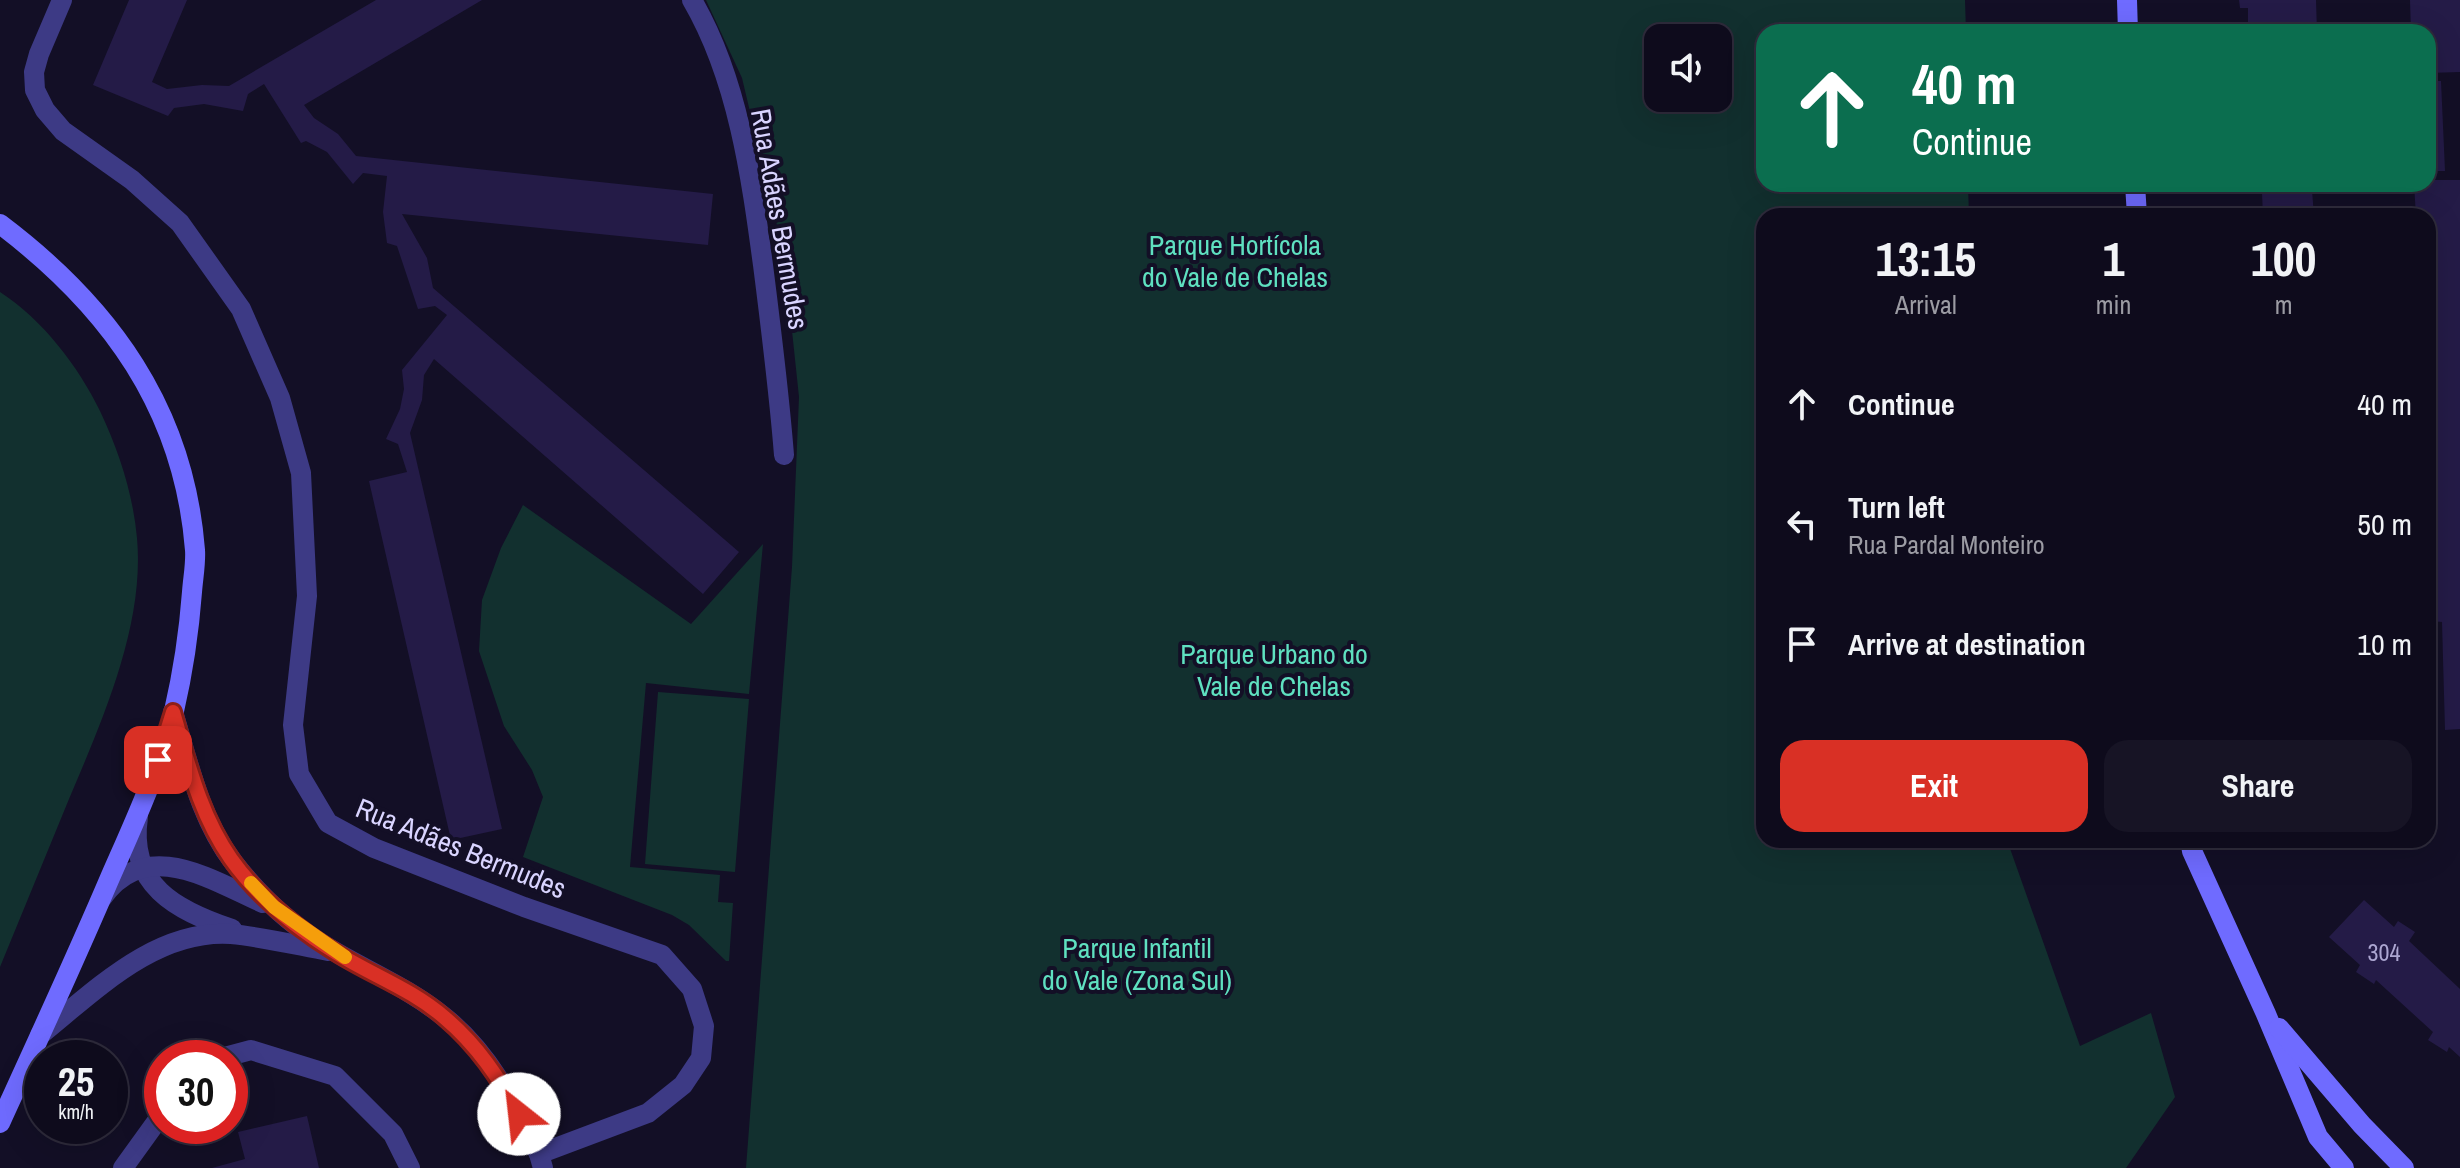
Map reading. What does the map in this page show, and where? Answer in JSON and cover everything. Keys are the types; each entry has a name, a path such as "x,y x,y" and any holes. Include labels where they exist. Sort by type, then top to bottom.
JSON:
{"street":[{"name":"Rua Adães Bermudes","path":"62,0 34,72 35,90 45,110 63,131 132,180 180,223 241,309 280,398 301,473 307,596 293,725 299,774 328,823 401,859 524,907 662,955 692,989 704,1026 701,1058 683,1085 648,1113 541,1161"},
{"name":"Rua Adães Bermudes","path":"692,0 707,25 742,136 754,193 784,455"},
{"path":"2127,0 2128,24"},
{"path":"0,224 40,254 88,301 127,350 158,405 184,478 195,552 188,636 173,712 150,784 0,1123"},
{"path":"173,712 199,799 219,841 239,869 274,907 335,952 409,992 444,1017 472,1044 499,1077 541,1161"},
{"path":"139,811 135,835 141,868 150,882 165,898 217,925 258,938"},
{"path":"2191,848 2318,1137 2344,1168"},
{"path":"99,903 110,887 127,874 160,864 185,868 274,907"},
{"path":"40,1035 132,963 167,944 207,935 230,934 335,952"},
{"path":"2266,1014 2362,1125 2404,1168"},
{"path":"248,1051 335,1076 393,1134 410,1168"},
{"path":"123,1168 144,1139"}],"green space":[{"name":"Parque Urbano do Vale de Chelas","path":"706,0 1965,0 1966,24 1756,24 1756,192 1968,192 1969,208 1756,208 1756,848 2010,848 2080,1046 2151,1013 2175,1097 2126,1168 746,1168 792,567 799,397 784,255 742,78"},
{"path":"0,292 31,316 58,345 100,411 129,489 137,538 138,571 128,638 107,705 0,967"},
{"path":"523,505 691,624 763,544 749,694 646,683 630,867 720,875 718,902 733,903 729,961 689,925 672,915 523,857 543,797 532,770 504,726 479,651 482,600 501,548"},
{"path":"658,692 749,699 735,872 645,864"}],"building":[{"path":"129,0 187,0 152,82 167,89 229,86 376,0 482,0 304,105 314,118 338,134 356,156 713,194 708,245 402,214 427,258 433,288 739,552 703,594 434,359 424,375 422,400 410,433 502,829 451,840 369,481 407,472 398,444 386,439 400,409 404,389 402,370 447,315 435,306 418,309 397,246 387,243 383,212 387,176 363,173 353,184 327,152 306,141 301,143 264,84 248,94 243,111 204,104 174,108 168,116 93,85"},
{"path":"2239,0 2316,0 2317,24 2248,24 2248,8 2240,8"},
{"path":"2410,0 2460,0 2460,72 2436,73 2436,24 2411,24"},
{"path":"2436,81 2441,81 2445,171 2436,171"},
{"path":"2436,180 2460,180 2460,729 2445,730 2442,622 2436,621 2436,208 2416,208 2414,192 2436,192"},
{"path":"2312,192 2313,208 2263,208 2262,193"},
{"path":"2364,900 2394,927 2398,921 2415,932 2409,941 2460,989 2460,1057 2449,1047 2447,1052 2428,1040 2433,1032 2376,980 2374,984 2356,972 2360,965 2329,937"},
{"path":"307,1116 319,1168 212,1168 245,1159 241,1144 248,1144 248,1130"}],"slow traffic":[{"path":"251,883 274,907 345,957"}],"route":[{"path":"158,760 173,712 203,809 222,846 252,885 274,907 335,952 409,992 444,1017 499,1077 519,1114"}],"park label":[{"name":"Parque Hortícola do Vale de Chelas","path":"1235,261"},
{"name":"Parque Infantil do Vale (Zona Sul)","path":"1137,964"}]}
